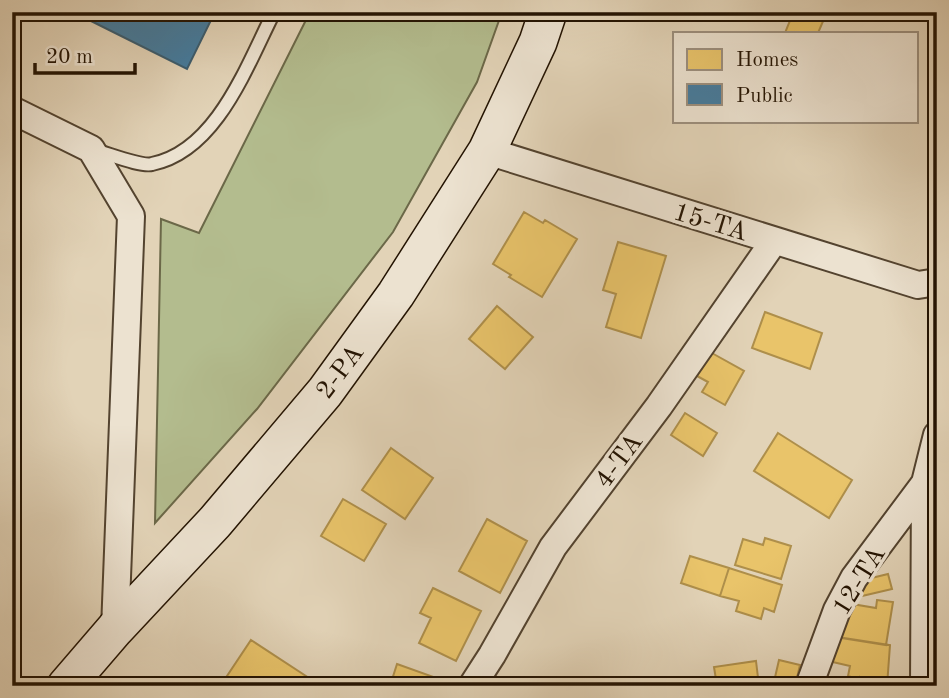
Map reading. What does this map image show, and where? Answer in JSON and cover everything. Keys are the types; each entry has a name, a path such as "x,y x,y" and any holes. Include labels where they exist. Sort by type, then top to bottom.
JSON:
{"main road":[{"name":"2-РА","path":"66,686 215,522 325,391 396,293 487,151 538,42 548,12"}],"street":[{"path":"12,110 91,149 131,216 115,629"},
{"name":"15-ТА","path":"487,151 918,285 937,282"},
{"name":"4-ТА","path":"472,686 553,547 659,406 774,241"},
{"path":"924,686 925,483 937,435"},
{"name":"12-ТА","path":"809,686 837,610 855,578 925,483"}],"lane":[{"path":"91,149 150,165 191,148 221,114 274,12"}],"green space":[{"path":"310,12 502,12 477,82 393,232 257,409 155,523 161,219 199,233"}],"building: Homes":[{"path":"777,12 827,12 818,32 785,32 791,18"},
{"path":"524,212 543,223 545,220 577,239 542,297 493,264"},
{"path":"618,242 666,256 641,338 606,327 616,294 603,290"},
{"path":"497,306 533,337 505,369 469,339"},
{"path":"765,312 822,333 810,369 752,348"},
{"path":"710,352 744,371 725,405 702,392 708,382 697,376"},
{"path":"685,413 717,433 703,456 671,435"},
{"path":"778,433 852,480 829,518 754,471"},
{"path":"391,448 433,478 405,519 362,490"},
{"path":"343,499 386,524 364,561 321,536"},
{"path":"487,519 527,541 500,593 459,571"},
{"path":"765,538 791,546 781,579 735,565 743,539 763,545"},
{"path":"690,556 729,568 720,596 681,583"},
{"path":"729,568 782,585 774,612 764,608 761,619 736,611 739,601 720,596"},
{"path":"888,574 892,589 862,596 859,581"},
{"path":"433,588 481,611 456,661 419,643 431,618 420,613"},
{"path":"877,600 893,602 886,645 841,638 846,603 876,608"},
{"path":"831,636 890,645 887,686 848,676 850,666 824,660"},
{"path":"251,640 309,678 304,686 236,686 225,679"},
{"path":"779,660 800,665 795,686 773,686"},
{"path":"756,661 759,686 717,686 714,667"},
{"path":"397,664 442,680 440,686 390,686"},
{"path":"860,678 879,686 858,686"}],"building: Public":[{"path":"73,12 215,12 187,69"}]}
